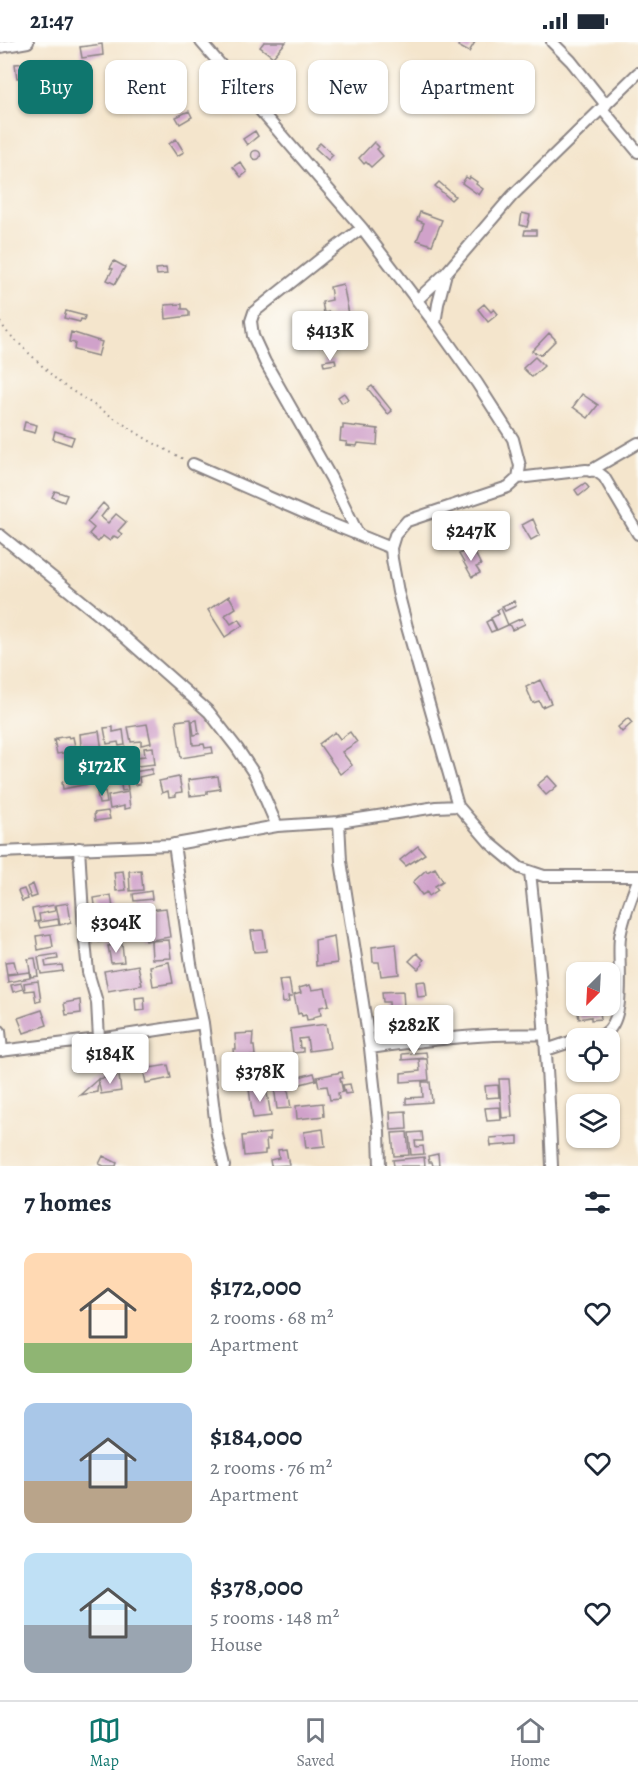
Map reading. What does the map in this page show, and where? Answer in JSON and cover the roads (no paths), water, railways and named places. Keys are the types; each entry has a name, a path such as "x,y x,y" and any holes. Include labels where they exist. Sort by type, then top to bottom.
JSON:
{"street":[{"path":"0,46 28,42"},
{"path":"201,42 362,228 435,324 513,439 520,466 518,478"},
{"path":"552,42 571,61 638,152"},
{"path":"417,300 446,273 512,196 638,73"},
{"path":"358,534 331,478 265,362 250,327 254,312 362,228"},
{"path":"435,324 446,273"},
{"path":"590,471 638,443"},
{"path":"193,464 266,497 391,548"},
{"path":"638,534 604,477 596,471 590,471 518,478 508,487 407,521 395,535 391,548 402,610 458,806 490,843 520,868 530,872 544,876 638,876"},
{"path":"0,535 104,619 209,712 255,775 277,826"},
{"path":"0,852 174,844 277,826 339,822 436,807 458,806"},
{"path":"339,822 341,861 370,1048 379,1131 380,1166"},
{"path":"174,844 191,964 203,1023 217,1135 224,1166"},
{"path":"79,848 88,972 97,1002 99,1039"},
{"path":"530,872 545,1034 552,1166"},
{"path":"611,1028 617,1010 620,987 621,929 638,880"},
{"path":"0,1031 1,1051 203,1023"},
{"path":"370,1048 414,1041 545,1034"},
{"path":"546,1050 566,1043"}]}
